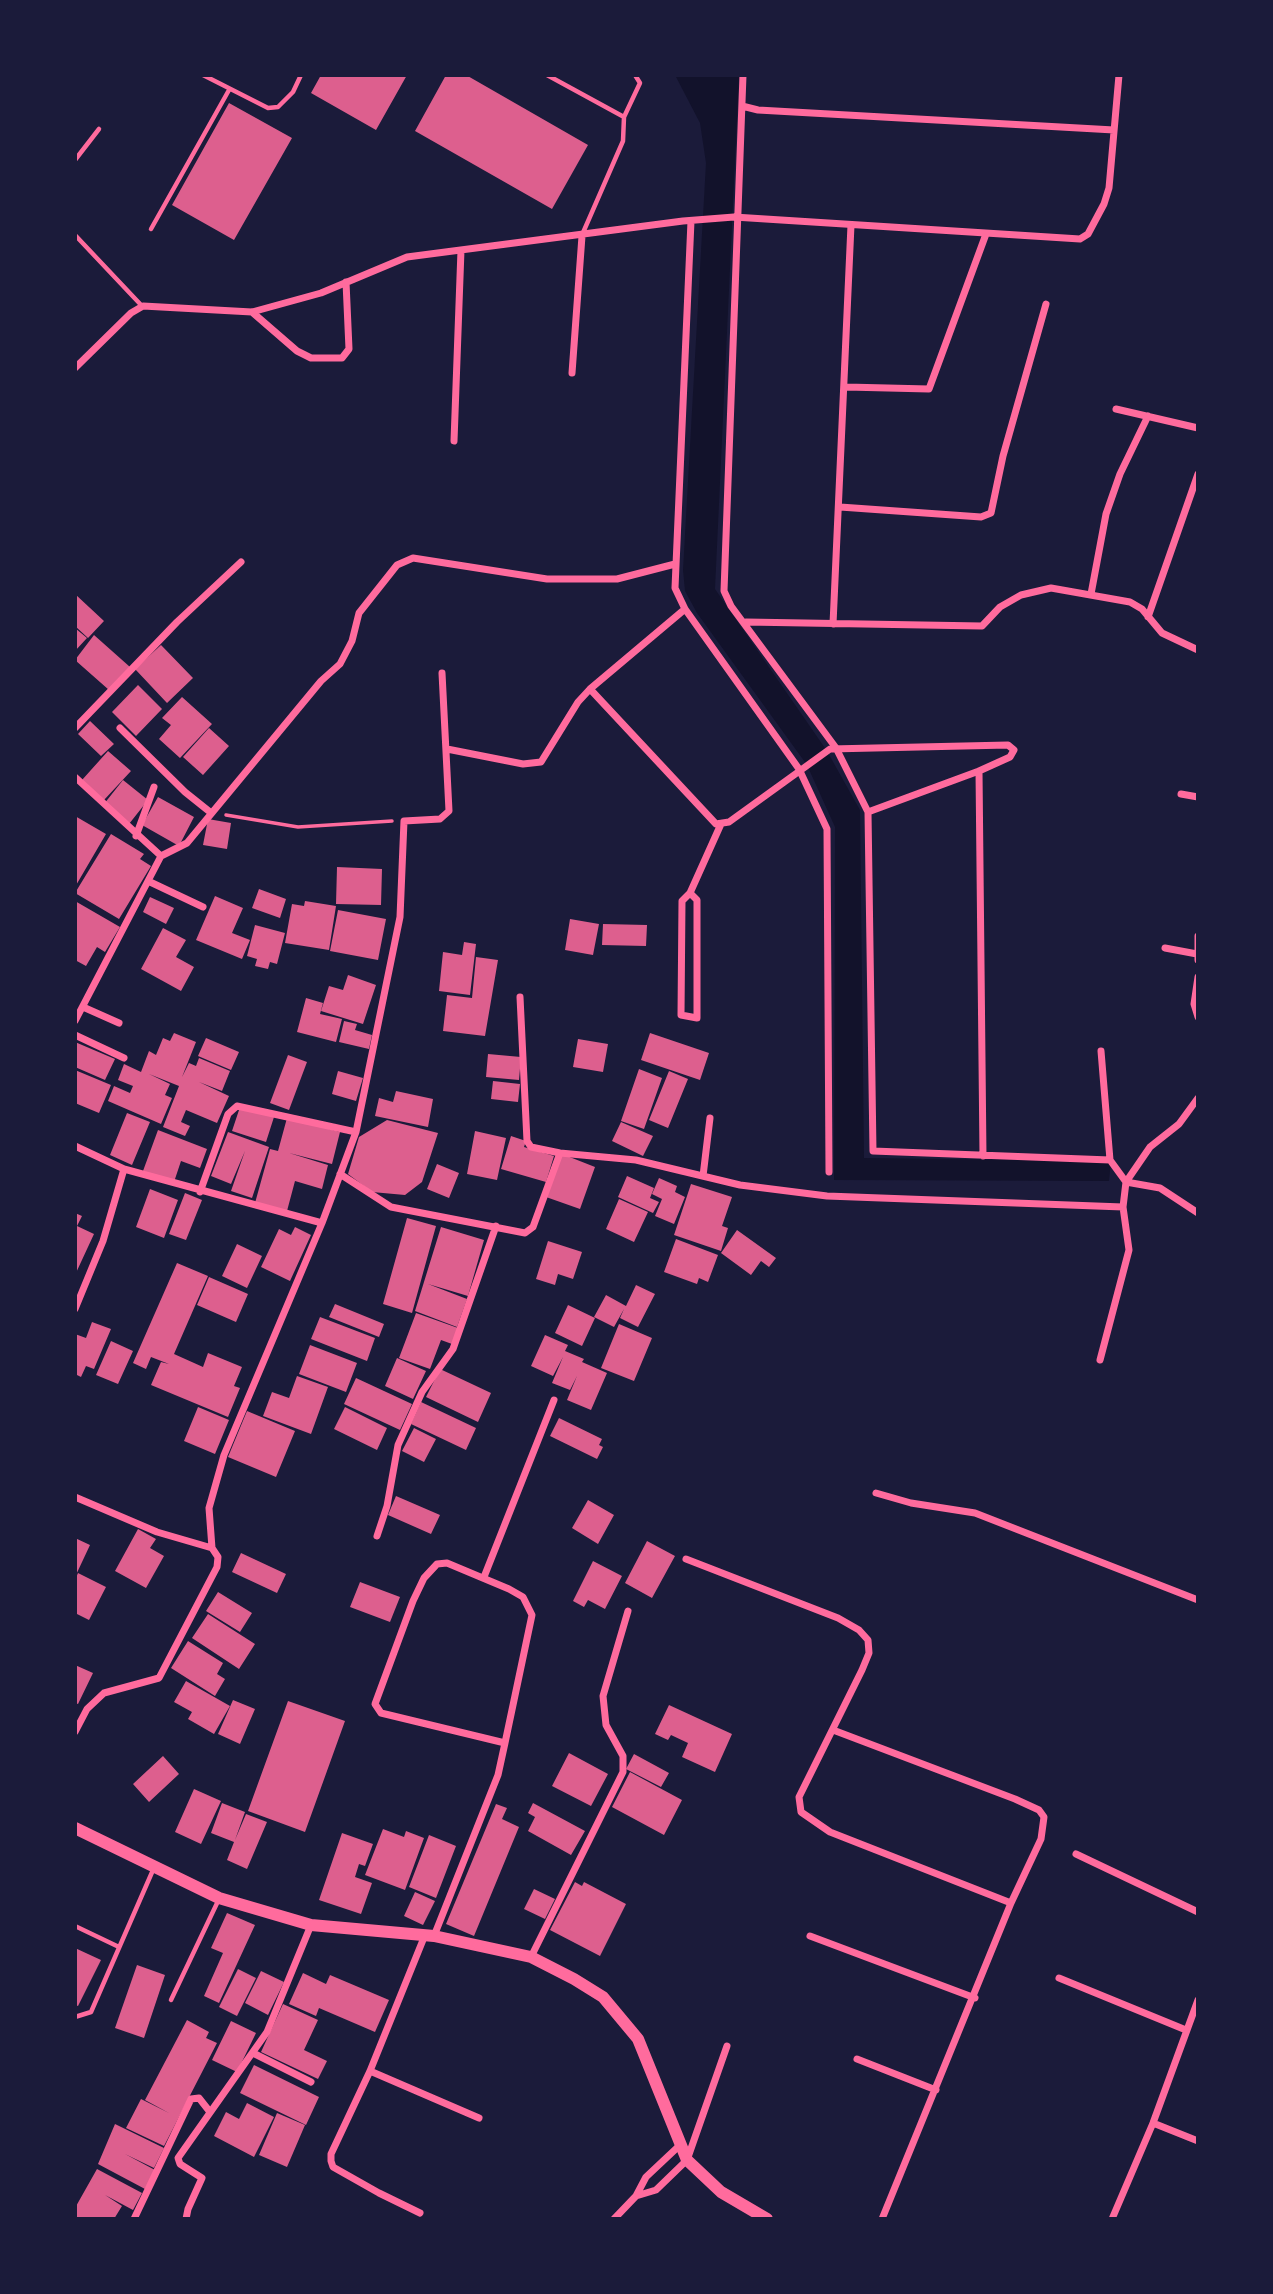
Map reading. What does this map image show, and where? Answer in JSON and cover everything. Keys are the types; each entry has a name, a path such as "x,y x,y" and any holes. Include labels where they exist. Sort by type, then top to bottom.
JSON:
{"main road":[{"path":"77,1833 155,1866 219,1899 311,1925 429,1936 531,1957 603,1997 638,2039 687,2160 721,2192 759,2217"}],"street":[{"path":"743,75 724,591 731,606 746,622 833,748 868,812 873,1151 1110,1160"},
{"path":"75,368 131,313 143,306 252,312 321,293 407,257 461,250 736,218 1073,241 1088,233 1104,204 1119,75"},
{"path":"742,106 758,110 1114,130"},
{"path":"695,221 675,588 685,609 801,768 827,829 829,1172"},
{"path":"833,624 846,387 851,225"},
{"path":"846,387 929,389 986,234"},
{"path":"572,373 582,236"},
{"path":"454,441 461,250"},
{"path":"252,312 297,351 311,358 342,358 349,349 346,282"},
{"path":"840,507 981,517 991,513 1003,456 1046,304"},
{"path":"1116,409 1198,428"},
{"path":"1091,594 1106,514 1120,474 1148,416"},
{"path":"1147,617 1198,474"},
{"path":"75,1021 161,856 187,843 321,681 340,664 352,641 359,614 397,565 413,558 547,579 617,579 675,564"},
{"path":"75,728 177,622 241,562"},
{"path":"746,622 982,626 1000,607 1021,595 1051,588 1130,602 1142,609 1162,633 1198,650"},
{"path":"447,749 523,764 541,762 578,702 590,689 685,609"},
{"path":"75,1732 94,1700 104,1693 154,1681 163,1672 217,1567 218,1557 212,1548 209,1508 224,1455 322,1223 356,1132 400,917 404,821 429,821 448,815 442,673"},
{"path":"590,689 710,821 721,824"},
{"path":"120,728 185,792 210,812"},
{"path":"690,893 697,900 697,1018 681,1015 682,901 690,893 721,824 833,748 1008,745 1014,750 1010,757 979,771 868,812"},
{"path":"979,771 983,1156"},
{"path":"75,777 135,836 161,856"},
{"path":"135,836 154,787"},
{"path":"1181,794 1198,797"},
{"path":"148,881 203,907"},
{"path":"1165,948 1197,957 1198,936"},
{"path":"1198,977 1194,1004 1198,1017"},
{"path":"520,997 527,1141 531,1147 560,1153 636,1160 740,1185 827,1196 1123,1207"},
{"path":"83,1007 119,1023"},
{"path":"75,1035 124,1058"},
{"path":"1101,1051 1110,1160 1126,1182 1160,1188 1198,1213"},
{"path":"1100,1360 1127,1259 1129,1234 1123,1207 1126,1182 1150,1147 1179,1124 1198,1098"},
{"path":"200,1192 228,1114 237,1105 356,1132"},
{"path":"703,1176 709,1118"},
{"path":"75,1146 124,1169 200,1192 322,1223"},
{"path":"340,1174 391,1207 525,1233 533,1227 560,1153"},
{"path":"75,1309 103,1241 124,1169"},
{"path":"377,1535 387,1506 398,1445 422,1392 453,1349 496,1226"},
{"path":"484,1577 554,1400"},
{"path":"876,1493 911,1503 975,1513 1198,1600"},
{"path":"75,1497 157,1532 212,1548"},
{"path":"686,1559 838,1618 859,1630 868,1640 869,1653 799,1797 801,1812 830,1832 1011,1903"},
{"path":"420,2213 333,2167 331,2154 370,2071 498,1775 505,1743 532,1615 523,1597 484,1577 447,1563 437,1564 430,1569 413,1601 375,1704 381,1713 505,1743"},
{"path":"531,1957 625,1764 606,1726 603,1696 628,1611"},
{"path":"833,1730 1039,1810 1044,1817 1045,1827 1011,1903 975,1998 882,2219"},
{"path":"1076,1854 1198,1912"},
{"path":"186,2219 202,2178 180,2164 178,2158 253,2053 289,1983 311,1925"},
{"path":"810,1936 975,1998"},
{"path":"1059,1978 1186,2029"},
{"path":"1112,2219 1153,2123 1198,2000"},
{"path":"636,2196 656,2190 687,2160 727,2046"},
{"path":"253,2053 311,2082"},
{"path":"857,2059 936,2090"},
{"path":"370,2071 478,2118"},
{"path":"134,2219 191,2099 199,2098 210,2112"},
{"path":"1153,2123 1198,2141"},
{"path":"614,2219 636,2196 646,2177 680,2145"}],"lane":[{"path":"203,75 259,105 278,107 292,92 301,75"},
{"path":"547,75 624,117"},
{"path":"582,236 624,141 624,117 640,83 635,75"},
{"path":"151,229 229,90"},
{"path":"75,160 99,128"},
{"path":"75,235 143,306"},
{"path":"75,2017 91,2012 155,1866"},
{"path":"171,2000 219,1899"},
{"path":"75,1926 119,1947"}],"path":[{"path":"210,812 282,827 404,821"}],"shaded area":[{"path":"675,75 739,75 715,589 827,751 860,810 864,1158 1111,1161 1109,1181 834,1180 835,827 807,765 697,613 685,591 683,570 706,163 700,123"}],"building":[{"path":"321,75 407,75 376,130 311,93"},
{"path":"446,75 466,75 588,145 552,209 415,131"},
{"path":"229,103 292,138 234,240 172,205"},
{"path":"75,594 104,621 88,638 75,626"},
{"path":"75,628 87,638 75,651"},
{"path":"94,635 130,667 109,690 75,660"},
{"path":"161,645 193,678 167,703 135,669"},
{"path":"138,685 162,709 136,736 112,712"},
{"path":"182,697 212,724 180,758 159,739 171,725 162,718"},
{"path":"90,721 114,744 101,756 78,734"},
{"path":"209,728 229,746 203,775 183,757"},
{"path":"108,751 131,771 104,800 82,780"},
{"path":"123,780 148,800 129,824 104,804"},
{"path":"158,797 194,817 179,846 142,825"},
{"path":"75,816 106,834 75,887"},
{"path":"208,819 231,823 227,849 203,845"},
{"path":"111,834 144,854 140,859 151,866 119,919 75,893"},
{"path":"337,867 382,869 381,905 336,904"},
{"path":"259,889 286,899 280,918 252,908"},
{"path":"215,896 243,908 232,933 250,940 242,959 196,940"},
{"path":"150,897 174,908 166,924 143,912"},
{"path":"75,901 120,927 105,952 97,947 86,966 75,960"},
{"path":"305,901 336,906 329,950 285,943 292,904 304,906"},
{"path":"338,910 386,919 378,960 330,951"},
{"path":"570,919 599,924 593,955 565,950"},
{"path":"603,924 647,925 646,946 602,945"},
{"path":"255,925 285,933 277,964 270,962 268,969 255,966 257,959 247,956"},
{"path":"163,928 186,940 176,957 194,967 181,991 141,969"},
{"path":"464,942 476,944 470,995 439,991 443,952 462,955"},
{"path":"476,957 498,960 485,1036 443,1031 447,995 472,998"},
{"path":"348,975 376,985 363,1024 321,1011 329,986 343,990"},
{"path":"306,998 323,1003 320,1014 342,1019 336,1042 297,1032"},
{"path":"344,1021 357,1024 355,1030 372,1035 369,1049 339,1042"},
{"path":"174,1033 196,1042 182,1077 189,1063 196,1066 199,1058 230,1071 222,1091 199,1082 229,1096 217,1123 186,1110 181,1122 190,1126 185,1136 163,1127 179,1086 149,1074 170,1084 165,1095 172,1098 161,1124 108,1101 114,1086 130,1093 133,1086 118,1080 124,1064 141,1072 149,1051 156,1055 163,1038 170,1041"},
{"path":"650,1033 709,1053 700,1080 641,1060"},
{"path":"206,1038 239,1052 231,1070 198,1056"},
{"path":"578,1039 608,1044 603,1072 573,1067"},
{"path":"75,1042 115,1059 105,1080 75,1067"},
{"path":"488,1054 521,1057 519,1080 486,1077"},
{"path":"288,1055 307,1062 289,1110 270,1103"},
{"path":"639,1069 662,1078 644,1129 621,1121"},
{"path":"75,1070 111,1085 99,1113 75,1103"},
{"path":"338,1071 363,1078 356,1101 332,1094"},
{"path":"669,1071 688,1079 668,1128 649,1120"},
{"path":"493,1081 520,1084 518,1102 491,1099"},
{"path":"396,1091 433,1099 428,1127 375,1116 379,1098 393,1102"},
{"path":"240,1107 274,1117 266,1142 232,1131"},
{"path":"127,1113 150,1122 132,1165 110,1155"},
{"path":"287,1118 340,1132 332,1164 289,1153 328,1165 322,1189 295,1181 287,1211 255,1203 270,1149 278,1151"},
{"path":"387,1120 438,1133 422,1182 405,1195 372,1192 348,1174 359,1137"},
{"path":"621,1122 653,1136 643,1156 612,1141"},
{"path":"158,1130 207,1149 200,1168 181,1161 174,1182 143,1171"},
{"path":"475,1131 506,1138 497,1180 467,1174"},
{"path":"228,1132 269,1147 252,1198 231,1191 245,1151 231,1184 211,1176"},
{"path":"511,1136 526,1141 524,1147 554,1156 546,1182 501,1169"},
{"path":"562,1154 595,1167 580,1209 546,1197"},
{"path":"437,1164 459,1173 449,1198 427,1189"},
{"path":"627,1176 654,1188 650,1198 659,1202 653,1213 618,1197"},
{"path":"659,1178 677,1186 675,1192 685,1197 674,1224 655,1216 662,1199 652,1194"},
{"path":"691,1184 732,1197 722,1226 728,1228 721,1251 674,1235"},
{"path":"150,1189 178,1200 164,1238 136,1227"},
{"path":"185,1193 202,1200 186,1240 169,1234"},
{"path":"619,1199 648,1212 634,1242 606,1229"},
{"path":"75,1213 82,1216 77,1226 94,1234 75,1275"},
{"path":"407,1218 436,1226 412,1313 383,1304"},
{"path":"295,1227 311,1235 290,1281 261,1267 279,1229 291,1235"},
{"path":"441,1227 484,1240 468,1296 428,1284 467,1299 457,1327 415,1311"},
{"path":"737,1230 776,1258 769,1267 761,1261 751,1275 721,1253"},
{"path":"676,1239 718,1255 708,1282 699,1278 697,1284 664,1272"},
{"path":"548,1241 582,1252 573,1279 558,1274 555,1285 536,1279"},
{"path":"237,1244 262,1256 247,1288 222,1276"},
{"path":"177,1263 208,1276 174,1354 203,1367 208,1353 242,1367 234,1386 240,1388 228,1417 151,1385 161,1362 169,1364 151,1357 146,1369 133,1363"},
{"path":"209,1277 248,1294 236,1322 197,1305"},
{"path":"636,1285 655,1294 638,1327 620,1318 624,1309 614,1327 594,1317 606,1295 626,1306"},
{"path":"335,1304 384,1324 379,1337 329,1317"},
{"path":"568,1305 595,1318 582,1346 555,1333"},
{"path":"416,1313 458,1328 452,1344 441,1340 430,1369 399,1358"},
{"path":"320,1317 375,1338 367,1361 311,1339"},
{"path":"92,1322 111,1329 94,1369 86,1366 81,1377 75,1374 75,1334 86,1338"},
{"path":"619,1324 652,1338 634,1381 601,1368"},
{"path":"545,1335 568,1345 565,1351 584,1359 582,1362 607,1373 591,1410 567,1400 577,1376 570,1390 552,1383 563,1357 553,1376 531,1366"},
{"path":"111,1341 133,1351 118,1384 96,1375"},
{"path":"310,1345 357,1363 346,1392 299,1374"},
{"path":"397,1358 426,1371 413,1399 385,1386"},
{"path":"440,1369 491,1393 478,1422 426,1397"},
{"path":"297,1376 328,1387 311,1434 263,1416 272,1392 289,1398"},
{"path":"356,1378 412,1404 400,1430 344,1404"},
{"path":"421,1402 476,1428 466,1450 411,1424"},
{"path":"198,1407 229,1420 215,1454 184,1441"},
{"path":"345,1407 387,1428 377,1450 334,1429"},
{"path":"247,1411 295,1431 276,1477 228,1457"},
{"path":"559,1418 602,1439 599,1445 603,1447 597,1459 550,1436"},
{"path":"414,1428 436,1439 424,1462 402,1451"},
{"path":"396,1496 440,1515 431,1534 388,1515"},
{"path":"588,1500 614,1515 598,1544 572,1528"},
{"path":"138,1529 156,1539 150,1548 164,1556 146,1588 115,1571"},
{"path":"75,1538 90,1545 75,1577"},
{"path":"647,1541 675,1556 652,1598 625,1583"},
{"path":"241,1553 286,1574 277,1593 232,1572"},
{"path":"593,1561 622,1576 605,1609 588,1600 584,1607 573,1601"},
{"path":"78,1573 106,1587 89,1620 75,1613 75,1580"},
{"path":"360,1582 400,1597 390,1622 350,1607"},
{"path":"218,1592 252,1613 240,1632 206,1611"},
{"path":"208,1614 255,1644 239,1669 192,1638"},
{"path":"188,1641 223,1663 217,1674 225,1679 215,1696 171,1668"},
{"path":"75,1665 93,1673 78,1704 75,1703"},
{"path":"186,1681 230,1706 214,1734 188,1719 192,1712 174,1702"},
{"path":"233,1700 255,1709 240,1744 218,1734"},
{"path":"288,1701 345,1721 305,1832 248,1811"},
{"path":"669,1705 732,1734 715,1772 682,1757 688,1743 671,1735 668,1740 655,1734"},
{"path":"569,1753 608,1774 591,1806 552,1786"},
{"path":"634,1754 669,1773 661,1787 626,1769"},
{"path":"163,1756 179,1774 149,1802 133,1784"},
{"path":"630,1772 682,1800 664,1835 612,1807"},
{"path":"194,1789 221,1801 201,1844 175,1832"},
{"path":"222,1803 245,1812 235,1840 246,1814 267,1822 247,1869 227,1860 234,1842 211,1833"},
{"path":"533,1803 585,1831 571,1855 528,1831 535,1817 528,1813"},
{"path":"496,1804 507,1808 502,1819 519,1827 474,1936 446,1924"},
{"path":"383,1829 404,1837 406,1831 424,1838 405,1890 365,1875"},
{"path":"342,1833 373,1844 365,1866 359,1864 355,1877 372,1883 361,1914 319,1900"},
{"path":"429,1835 456,1846 436,1898 409,1887"},
{"path":"575,1882 582,1886 584,1882 626,1904 600,1956 550,1930"},
{"path":"534,1889 555,1899 545,1919 524,1909"},
{"path":"415,1892 435,1901 423,1925 404,1916"},
{"path":"227,1913 255,1925 219,2003 204,1996 223,1953 211,1948"},
{"path":"75,1948 101,1960 78,2006 75,2005"},
{"path":"137,1965 165,1975 144,2038 115,2028"},
{"path":"238,1969 256,1978 237,2016 219,2007"},
{"path":"261,1971 284,1982 268,2015 245,2003"},
{"path":"303,1973 326,1984 330,1975 389,2000 375,2032 319,2008 316,2016 289,2004"},
{"path":"283,2004 318,2020 304,2050 327,2061 318,2079 261,2052"},
{"path":"187,2020 209,2032 206,2038 217,2043 164,2146 126,2128 141,2099 169,2113 145,2100"},
{"path":"231,2021 256,2033 237,2072 212,2060"},
{"path":"254,2065 319,2097 306,2125 240,2093"},
{"path":"247,2103 274,2117 254,2157 214,2136 226,2112 239,2119"},
{"path":"277,2113 305,2125 287,2167 259,2155"},
{"path":"115,2124 164,2148 154,2168 125,2154 155,2170 145,2189 98,2164"},
{"path":"97,2169 142,2193 133,2210 105,2195 122,2206 114,2219 75,2219 75,2208"}]}
